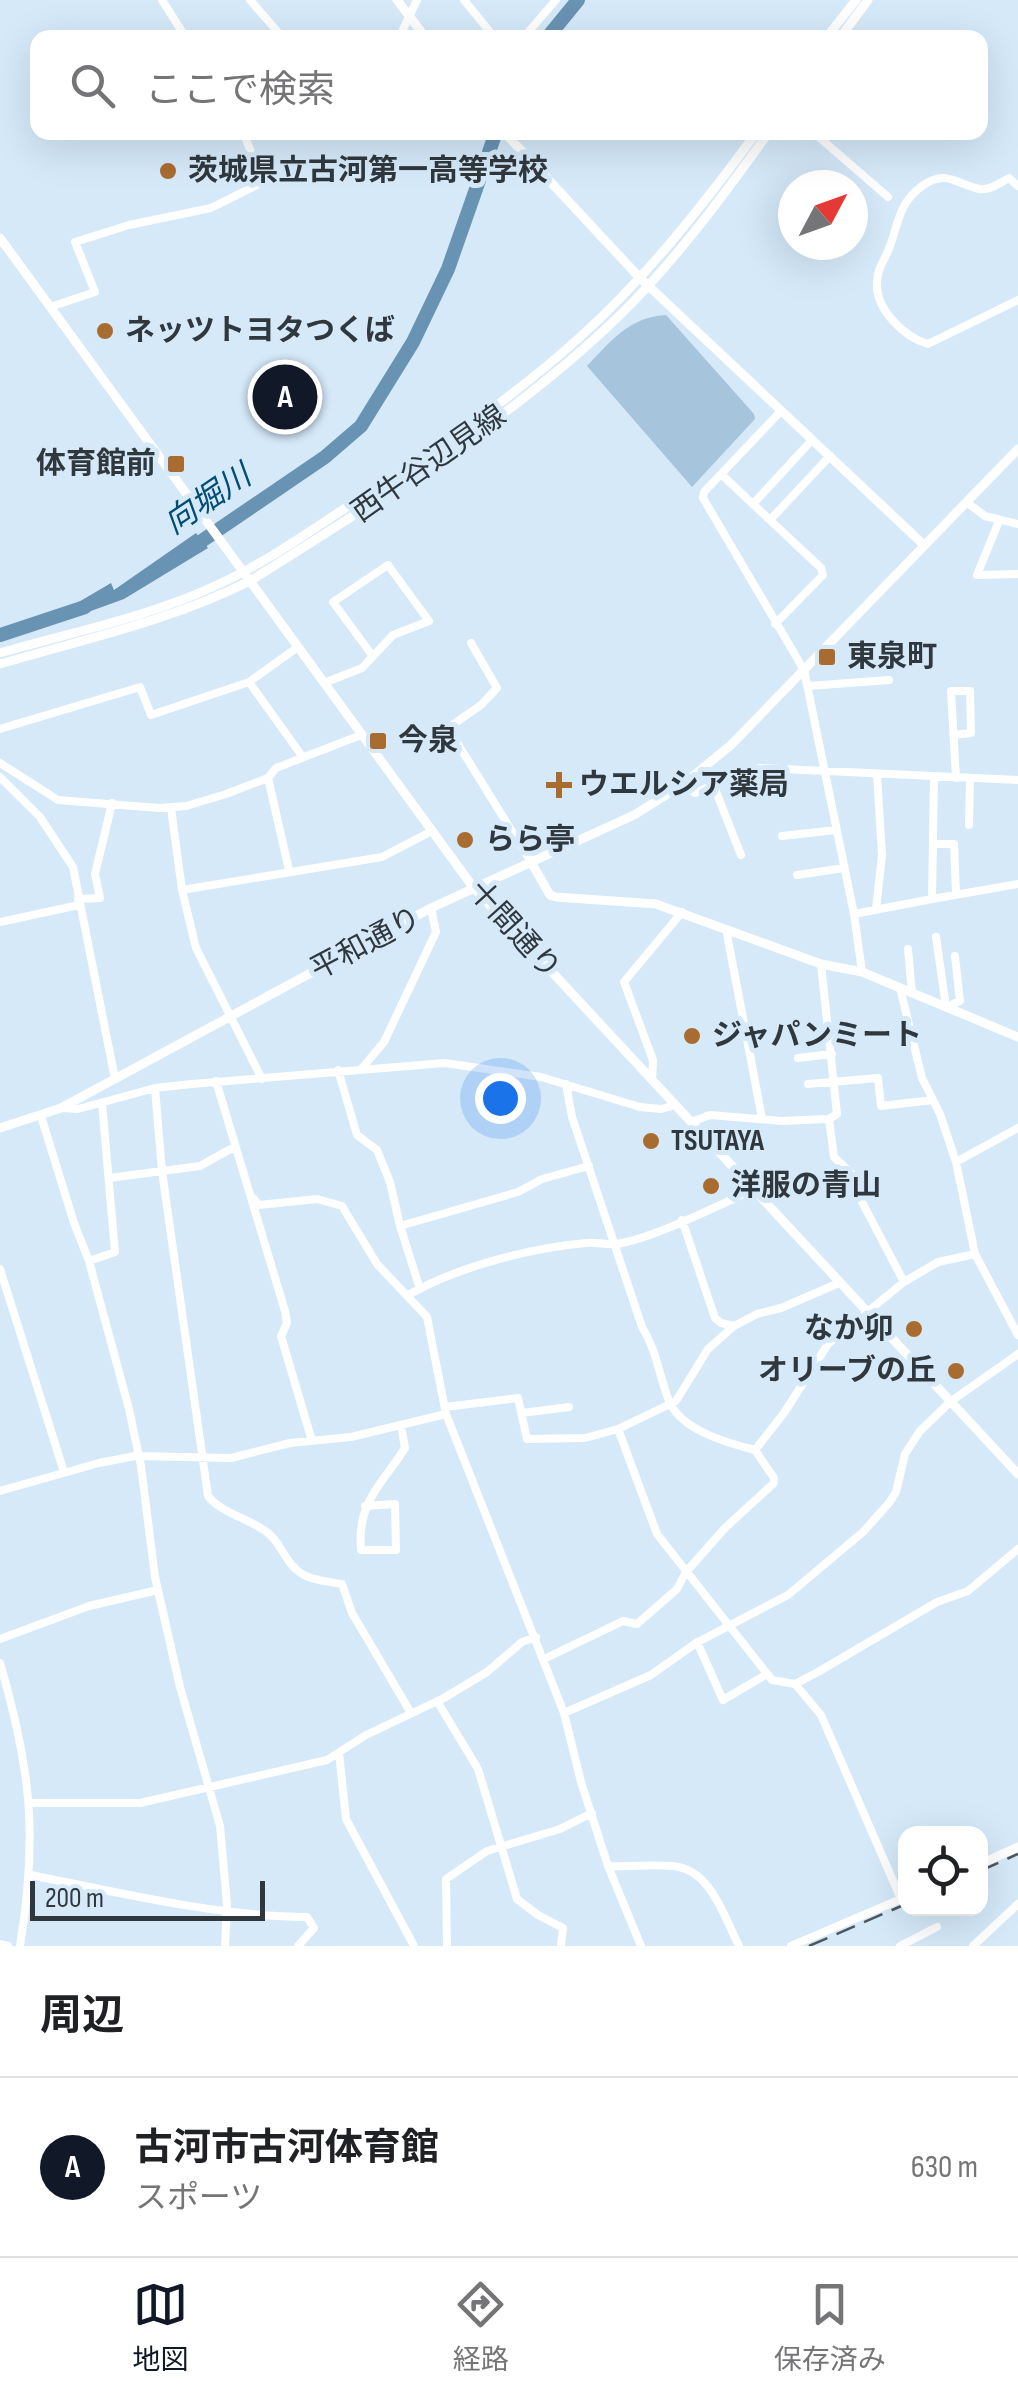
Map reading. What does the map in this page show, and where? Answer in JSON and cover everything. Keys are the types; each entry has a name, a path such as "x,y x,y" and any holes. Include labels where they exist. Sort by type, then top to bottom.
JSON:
{"street":[{"path":"162,0 181,30"},
{"path":"250,0 276,30"},
{"path":"397,0 420,30"},
{"path":"403,30 417,0"},
{"path":"464,0 488,30"},
{"path":"471,9 480,0"},
{"path":"530,30 556,0"},
{"path":"832,30 856,0"},
{"path":"846,30 868,0"},
{"path":"50,307 95,292 75,242 130,225 211,208 262,182 246,140"},
{"path":"511,140 638,278 924,545"},
{"name":"西牛谷辺見線","path":"0,653 160,607 246,577 486,414 582,336 687,224 751,140"},
{"name":"西牛谷辺見線","path":"0,664 190,608 422,471 535,390 587,346 648,286 720,201 763,140"},
{"path":"822,140 888,198"},
{"path":"1018,186 1009,178 980,189 948,177 923,185 898,211 890,246 876,278 885,310 898,326 928,344 1018,300"},
{"name":"十間通り","path":"0,238 473,887 1018,1474"},
{"path":"781,411 704,492 703,498 804,670 854,914 862,972"},
{"path":"754,504 812,440"},
{"name":"平和通り","path":"0,1128 60,1108 432,908 618,823 682,785 732,744 1018,449"},
{"path":"770,520 830,456"},
{"path":"721,474 822,568 823,575 776,624"},
{"path":"966,502 985,516 1018,524"},
{"path":"999,521 978,575 1018,574"},
{"path":"324,683 362,668 393,635 430,621 388,565 333,602 372,655"},
{"path":"471,643 496,688 481,705 448,728 550,895 656,904 821,964 862,972 1018,1038"},
{"path":"0,729 140,687 150,715 249,682 298,647"},
{"path":"808,686 889,680"},
{"path":"249,682 302,756"},
{"path":"953,735 971,733 970,691 951,692 953,735 956,778"},
{"path":"0,764 52,798 171,808 268,778 276,768 362,734"},
{"path":"682,785 696,793 753,768 1018,780"},
{"path":"876,910 882,855 877,775"},
{"path":"0,777 40,817 68,857 116,1079"},
{"path":"268,778 289,870"},
{"path":"932,899 934,778"},
{"path":"969,826 970,779"},
{"path":"713,784 742,854"},
{"path":"0,922 100,898 96,874 112,804"},
{"path":"171,808 182,890 196,948 262,1079"},
{"path":"782,836 836,830"},
{"path":"182,890 382,857 432,831"},
{"path":"932,844 954,844 956,894"},
{"path":"796,875 844,868"},
{"path":"854,914 1018,884"},
{"path":"363,1068 384,1042 436,932 432,908"},
{"path":"652,1079 654,1060 624,982 682,912"},
{"path":"726,929 762,1118"},
{"path":"936,937 946,1007"},
{"path":"908,949 912,993"},
{"path":"946,1007 960,1001 955,956"},
{"path":"691,1122 710,1115 829,1119 838,1114 821,964"},
{"path":"900,988 922,1078 956,1162 975,1254 1018,1335"},
{"path":"798,1058 832,1054"},
{"path":"60,1108 78,1109 156,1088 216,1081 446,1063 566,1084 640,1107 676,1105"},
{"path":"338,1070 357,1134 378,1150 390,1182 420,1289"},
{"path":"808,1084 878,1078 881,1106 933,1100"},
{"path":"216,1081 285,1311 287,1323 282,1336 312,1441"},
{"path":"544,1659 623,1622 637,1624 677,1589 686,1572 725,1528 774,1484 755,1450 715,1438 686,1421 670,1404 658,1357 642,1327 572,1117 566,1084"},
{"path":"156,1088 162,1171 208,1496 217,1507 271,1535 294,1568 306,1577 342,1584 352,1613 411,1713"},
{"path":"90,1261 114,1252 102,1102"},
{"path":"41,1116 90,1261 139,1456 158,1590 180,1687 220,1826 227,1910 225,1946"},
{"path":"829,1119 834,1157 856,1178 862,1202 904,1282"},
{"path":"956,1162 1018,1128"},
{"path":"109,1178 200,1166 234,1147"},
{"path":"400,1226 518,1192 542,1179 589,1166"},
{"path":"408,1295 459,1272 513,1258 585,1243 616,1244 754,1190"},
{"path":"252,1198 259,1205 317,1199 342,1206 378,1264 423,1310 446,1410 536,1636 564,1713 608,1866 641,1946"},
{"path":"682,1220 715,1318 734,1326"},
{"path":"755,1450 828,1344 904,1282 938,1262 975,1254"},
{"path":"0,1269 64,1472"},
{"path":"0,1491 139,1456 231,1458 351,1437 446,1410 518,1398 527,1439 585,1438 618,1428 676,1401 708,1349 734,1326 839,1283"},
{"path":"564,1713 651,1676 698,1642 788,1595 863,1532 890,1503 905,1454 920,1431 950,1402 1018,1354"},
{"path":"522,1412 568,1407"},
{"path":"365,1506 395,1504 396,1550 360,1550 359,1528 365,1506 405,1448 401,1425"},
{"path":"618,1428 658,1534 766,1674 772,1680 795,1684 821,1714 898,1887"},
{"path":"795,1684 937,1602 968,1591 1018,1550"},
{"path":"0,1640 89,1606 158,1590"},
{"path":"29,1803 140,1803 308,1766 339,1754 366,1735 487,1672 500,1657 536,1636"},
{"path":"698,1642 723,1700 766,1674"},
{"path":"0,1663 18,1723 29,1803 31,1875 20,1946"},
{"path":"436,1701 478,1769 517,1899 538,1916 563,1928 561,1946"},
{"path":"339,1754 346,1819 414,1946"},
{"path":"447,1946 446,1879 487,1851 560,1829 592,1813"},
{"path":"988,1860 1018,1847"},
{"path":"608,1866 672,1866 694,1871 708,1886 739,1946"},
{"path":"31,1875 175,1903 257,1915 307,1917 314,1928 298,1946"},
{"path":"791,1946 898,1900"},
{"path":"974,1946 1018,1904"},
{"path":"900,1946 937,1928"},
{"path":"0,1944 8,1946"}],"shaded area":[{"path":"666,315 755,419 692,487 587,366 631,325"},
{"path":"196,533 208,548 124,599 77,616 71,613 77,603 111,583 114,590"}],"waterway":[{"name":"向堀川","path":"554,30 578,0"},
{"name":"向堀川","path":"187,551 325,457 361,426 413,342 448,269 493,140"},
{"name":"向堀川","path":"0,635 85,607"}],"railway":[{"path":"988,1867 1018,1854"},
{"path":"809,1946 898,1907"}],"place":[{"name":"茨城県立古河第一高等学校","path":"168,171"},
{"name":"ネッツトヨタつくば","path":"105,331"},
{"name":"古河市古河体育館","path":"285,397"},
{"name":"体育館前","path":"176,464"},
{"name":"東泉町","path":"827,657"},
{"name":"今泉","path":"378,741"},
{"name":"ウエルシア薬局","path":"559,785"},
{"name":"らら亭","path":"465,840"},
{"name":"ジャパンミート","path":"692,1036"},
{"name":"TSUTAYA","path":"651,1141"},
{"name":"洋服の青山","path":"711,1186"},
{"name":"なか卯","path":"914,1329"},
{"name":"オリーブの丘","path":"956,1371"}]}
